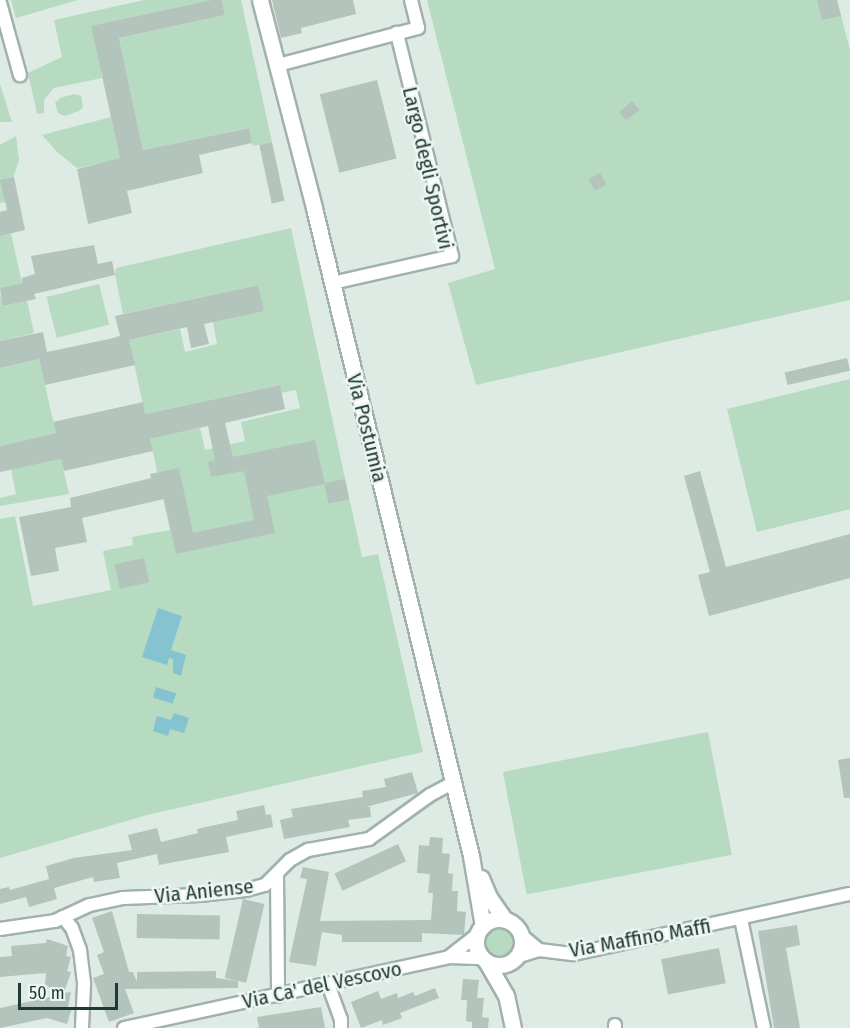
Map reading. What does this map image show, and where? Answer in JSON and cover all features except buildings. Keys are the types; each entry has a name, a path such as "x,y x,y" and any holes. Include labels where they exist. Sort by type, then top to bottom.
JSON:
{"street":[{"name":"Via Postumia","path":"260,0 332,283 471,856 480,930 477,947 506,995 513,1028"},
{"path":"278,64 418,28 411,0"},
{"path":"0,3 20,75"},
{"name":"Largo degli Sportivi","path":"332,283 452,256 397,33"},
{"name":"Via Aniense","path":"0,929 55,921 90,905 123,898 246,890 265,885 290,860 308,850 369,839 429,795 453,783"},
{"name":"Via Postumia","path":"471,856 489,897 505,920 520,934"},
{"path":"277,874 278,996"},
{"name":"Via Maffino Maffi","path":"514,959 539,950 574,954 850,894"},
{"path":"63,917 72,928 80,950 84,985 81,1028"},
{"name":"Via Maffino Maffi","path":"741,919 764,1028"},
{"path":"480,930 493,920 505,920"},
{"name":"Via Ca' del Vescovo","path":"449,957 480,930"},
{"path":"506,995 514,959 521,946 520,934"},
{"name":"Via Maffino Maffi","path":"520,934 539,950"},
{"name":"Via Ca' del Vescovo","path":"124,1028 449,957 485,960"},
{"path":"485,960 498,965 514,959"},
{"path":"328,984 341,1019 341,1028"}],"green space":[{"path":"11,0 78,0 16,18"},
{"path":"144,0 211,0 92,26 102,78 54,88 44,100 44,113 37,114 28,73 62,57 54,20"},
{"path":"222,0 241,0 272,142 253,146 248,128 143,150 119,38 225,15"},
{"path":"427,0 837,0 850,50 850,300 476,385 448,283 495,269"},
{"path":"0,84 12,122 0,122"},
{"path":"74,94 81,96 83,107 65,116 58,113 55,103 60,98"},
{"path":"111,117 124,175 101,163 77,168 57,152 42,135"},
{"path":"16,136 19,160 5,202 0,203 0,145"},
{"path":"291,228 362,557 378,554 423,752 147,815 0,858 0,519 15,516 33,606 111,590 103,551 133,545 132,537 170,530 150,439 200,428 205,450 245,441 241,422 300,408 296,390 281,393 279,385 145,414 129,340 180,329 185,352 217,344 213,322 263,310 258,285 123,314 115,275 116,268"},
{"path":"11,233 22,283 0,288 0,236"},
{"path":"99,284 109,325 57,338 47,297"},
{"path":"0,294 4,306 27,301 34,333 0,341"},
{"path":"39,359 56,433 0,446 0,368"},
{"path":"850,379 850,509 757,532 727,409"},
{"path":"61,459 69,494 0,506 0,498 16,494 11,469"},
{"path":"708,732 732,855 527,895 503,772"},
{"path":"499,926 511,930 515,942 511,954 499,958 487,954 483,942 487,930"}],"water":[{"path":"158,608 182,616 171,650 186,655 181,676 173,673 173,659 169,658 167,665 142,657"},
{"path":"156,687 176,693 173,704 153,698"},
{"path":"174,713 189,718 184,733 170,729 168,736 153,731 157,716 171,720"}]}
